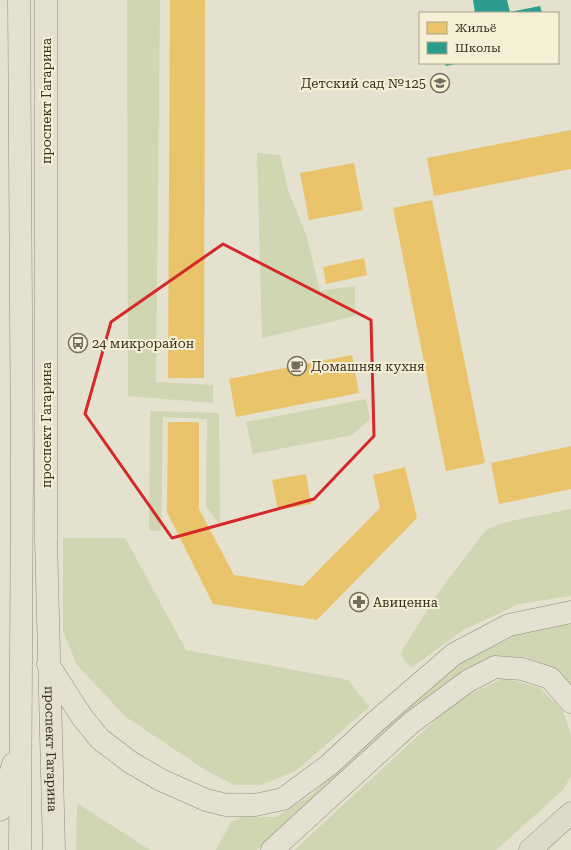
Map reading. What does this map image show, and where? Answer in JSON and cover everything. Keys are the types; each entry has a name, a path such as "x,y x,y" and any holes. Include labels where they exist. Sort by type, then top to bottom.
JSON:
{"highway":[{"path":"530,850 571,813"}],"main road":[{"name":"проспект Гагарина","path":"19,0 22,460 20,850"},
{"name":"проспект Гагарина","path":"46,0 46,539 54,850"},
{"path":"48,663 82,717 100,739 130,762 161,780 206,800 226,805 255,806 283,799 329,765 374,723 454,654 509,625 571,612"},
{"path":"272,850 411,723 468,682 495,667 522,669 550,678 571,702"},
{"path":"0,810 21,738"}],"highlighted area":[{"path":"223,244 371,320 374,436 314,499 172,538 85,414 111,322"}],"green space":[{"path":"127,0 160,0 156,382 213,385 213,403 128,396"},
{"path":"257,153 280,155 288,190 307,237 320,291 355,286 355,316 262,338"},
{"path":"366,399 370,419 352,435 253,454 246,422"},
{"path":"150,411 219,413 220,524 206,507 207,419 163,417 161,531 149,530"},
{"path":"571,509 571,596 519,604 465,629 411,668 400,654 440,590 486,530 506,522"},
{"path":"63,538 125,538 186,650 348,680 369,707 297,770 262,785 234,785 207,771 126,717 77,665 63,631"},
{"path":"571,621 571,686 559,671 526,657 492,658 374,747 257,850 216,850 231,822 242,817 276,817 311,795 432,682 477,649 528,629"},
{"path":"504,678 540,688 563,711 571,734 571,776 563,790 496,850 294,850 457,700"},
{"path":"77,803 150,850 76,850"}],"building: Жильё":[{"path":"170,0 205,0 204,378 168,378"},
{"path":"571,130 571,169 434,196 427,158"},
{"path":"354,163 363,210 309,220 300,173"},
{"path":"432,200 485,463 446,471 393,208"},
{"path":"364,258 367,275 326,284 323,267"},
{"path":"352,355 359,393 236,417 229,379"},
{"path":"168,422 199,422 199,509 234,575 303,586 380,508 373,475 405,467 417,518 317,620 213,604 167,512"},
{"path":"571,446 571,489 499,504 491,463"},
{"path":"306,474 311,504 278,510 272,480"}],"building: Школы":[{"path":"473,0 507,0 510,12 475,12"},
{"path":"540,6 542,12 510,12"}],"place":[{"name":"Детский сад №125","path":"440,83"},
{"name":"24 микрорайон","path":"78,343"},
{"name":"Домашняя кухня","path":"297,366"},
{"name":"Авиценна","path":"359,602"}]}
